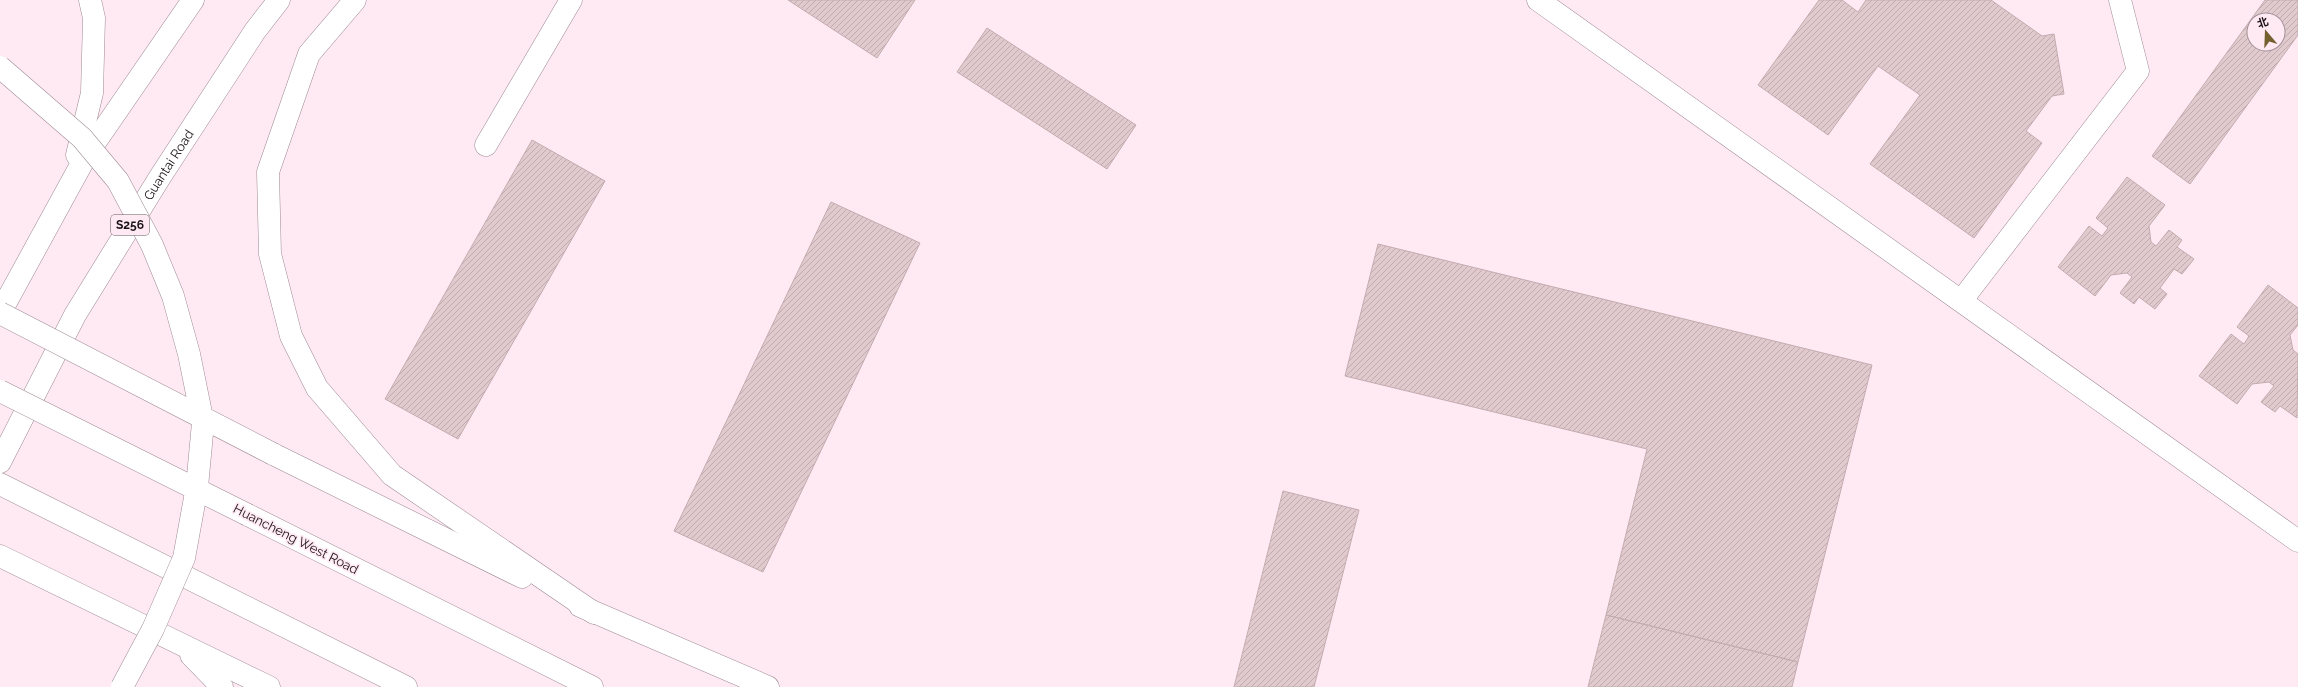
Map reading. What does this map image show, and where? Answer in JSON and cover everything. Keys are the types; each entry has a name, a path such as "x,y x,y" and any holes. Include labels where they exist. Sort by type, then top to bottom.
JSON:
{"main road":[{"path":"70,185 92,93 94,18 90,0"},
{"path":"193,0 87,154 0,313 273,454 594,613 768,687"},
{"name":"Guantai Road","path":"0,462 75,316 160,177 255,31 279,0"},
{"path":"355,0 309,54 268,172 270,254 291,336 316,388 392,475 594,613"},
{"path":"486,145 571,0"},
{"path":"1538,0 2298,541"},
{"path":"1961,301 2138,71 2120,0"},
{"path":"0,67 82,138 118,181 152,245 174,296 189,354 203,423 197,486 184,558 153,629 122,687"},
{"name":"Huancheng West Road","path":"0,391 592,687"},
{"path":"0,484 229,597 406,687"},
{"path":"0,556 268,687"},
{"path":"181,644 222,687"}],"building":[{"path":"788,0 915,0 877,58"},
{"path":"1819,0 1842,0 1858,12 1866,0 1991,0 2042,36 2054,34 2064,94 2052,96 2026,131 2042,143 1974,238 1870,164 1920,95 1878,66 1828,135 1758,85"},
{"path":"2265,0 2298,0 2298,35 2286,52 2286,12 2256,12"},
{"path":"2246,26 2246,52 2286,52 2190,184 2152,156"},
{"path":"987,28 1136,125 1107,169 957,72"},
{"path":"532,140 605,181 458,439 385,399"},
{"path":"2127,177 2165,205 2149,226 2151,242 2156,246 2169,230 2182,240 2177,247 2194,259 2182,274 2174,269 2160,288 2167,294 2155,309 2139,297 2134,304 2120,293 2132,277 2127,273 2111,275 2095,296 2058,267 2089,226 2102,236 2108,228 2096,218"},
{"path":"831,202 920,243 763,572 674,531"},
{"path":"1378,244 1872,365 1798,662 1606,615 1647,449 1345,376"},
{"path":"2268,285 2298,308 2298,325 2290,335 2293,350 2298,354 2297,418 2280,406 2275,412 2261,402 2274,386 2269,382 2252,384 2237,404 2199,376 2231,334 2244,344 2249,336 2237,327"},
{"path":"1283,491 1359,510 1314,687 1234,687"},
{"path":"1606,615 1798,662 1792,687 1588,687"}]}
